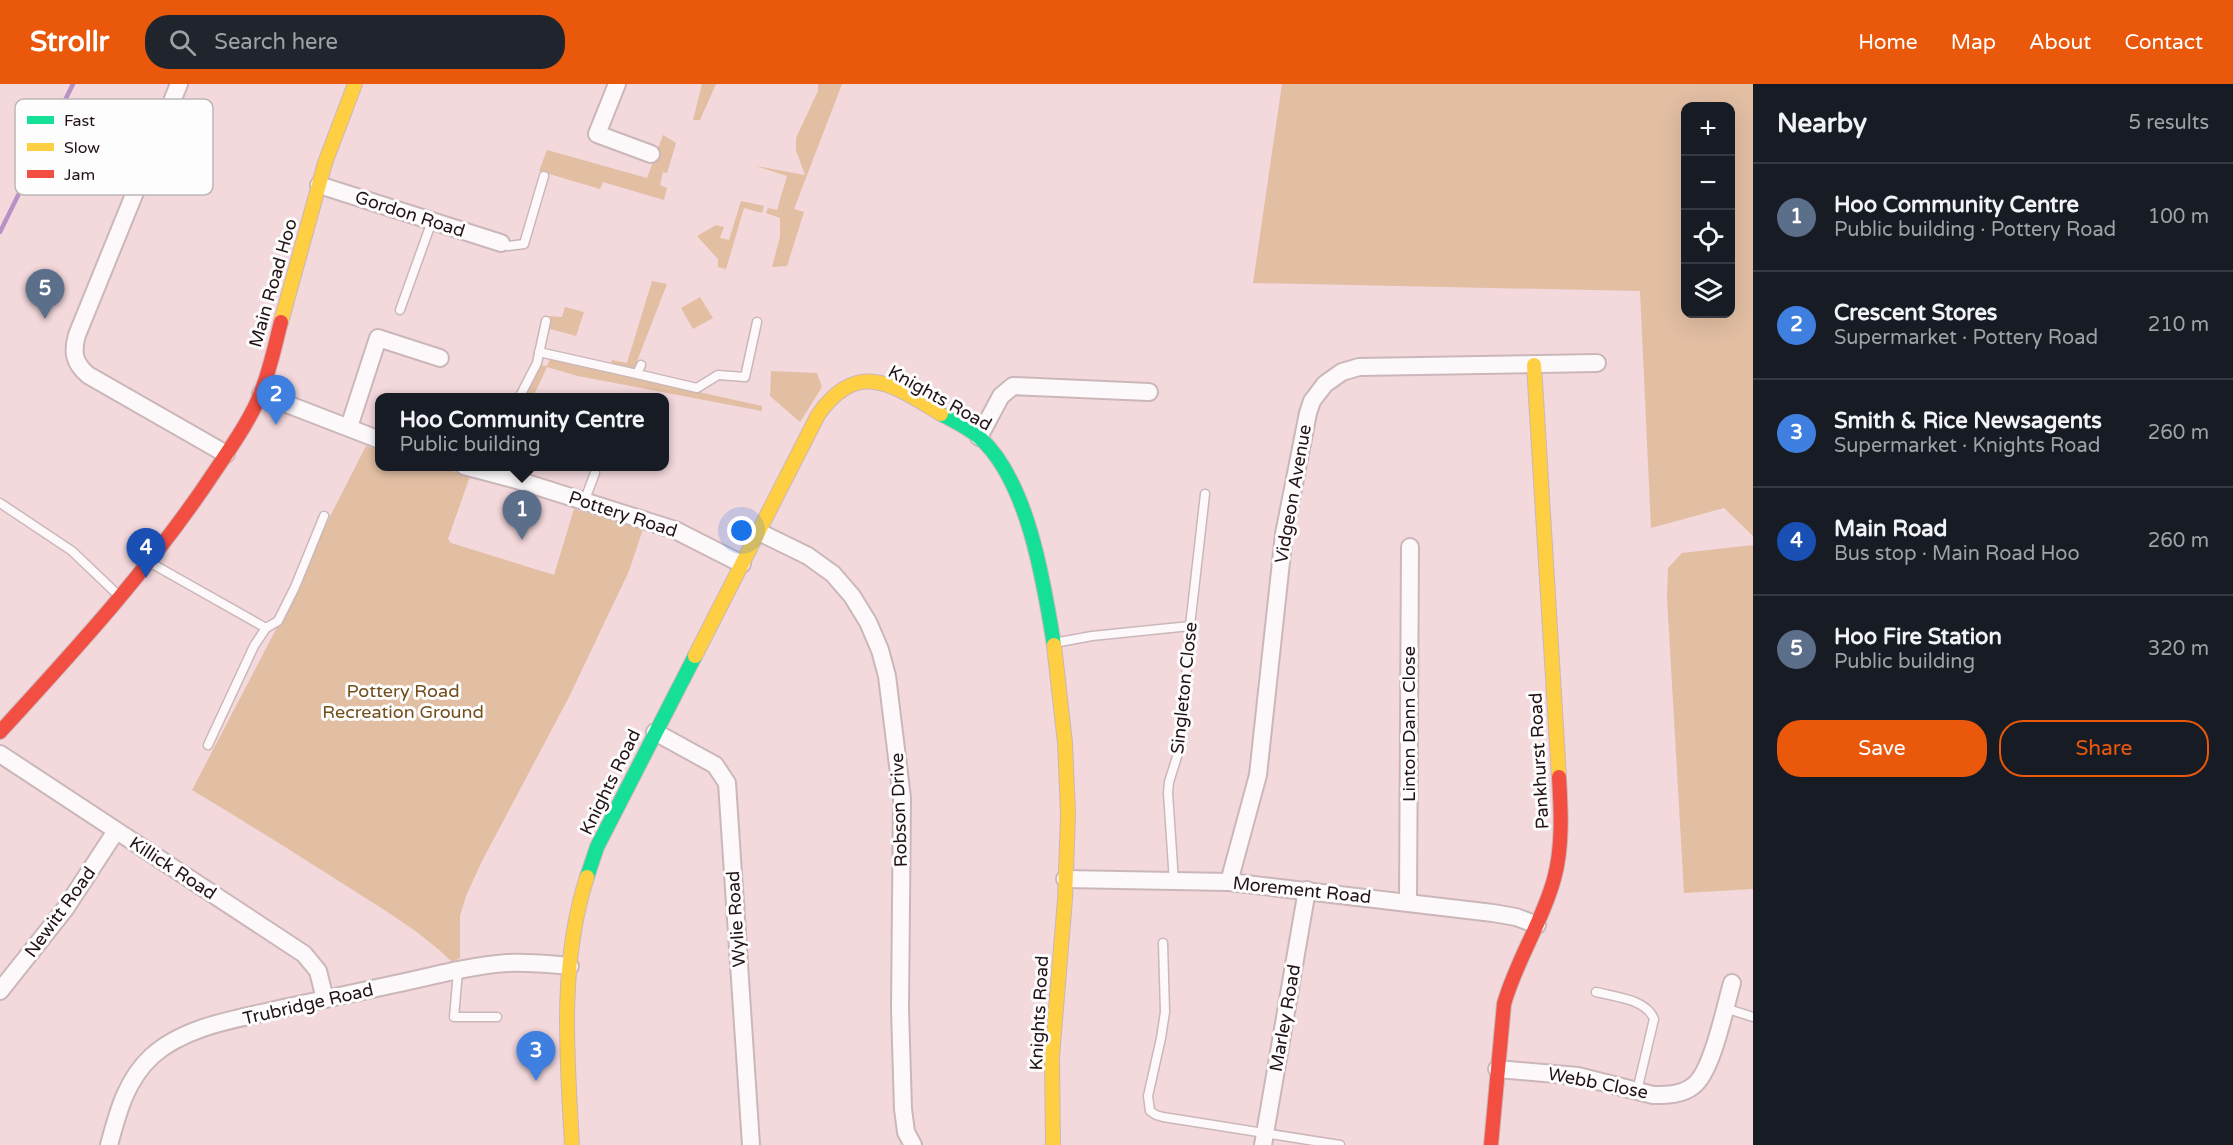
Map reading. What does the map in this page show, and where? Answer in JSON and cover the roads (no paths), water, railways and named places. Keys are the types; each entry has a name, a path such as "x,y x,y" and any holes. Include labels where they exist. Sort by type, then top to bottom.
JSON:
{"street":[{"path":"173,99 179,84"},
{"name":"Main Road Hoo","path":"2,726 149,562 190,508 226,454 261,394 319,185 339,122 355,84"},
{"path":"617,84 597,134 651,154"},
{"name":"Gordon Road","path":"319,185 501,243"},
{"path":"134,195 77,334 74,357 76,363 88,375 226,454"},
{"path":"349,427 378,338 440,358"},
{"name":"Vidgeon Avenue","path":"1229,882 1258,775 1284,534 1301,440 1312,401 1324,384 1342,372 1359,367 1597,363"},
{"name":"Pankhurst Road","path":"1491,1145 1501,1026 1506,996 1537,925 1555,876 1559,849 1561,807 1534,365"},
{"name":"Knights Road","path":"572,1145 570,966 577,914 590,866 610,820 818,415 834,394 848,385 868,380 888,386 979,437 998,457 1016,486 1028,520 1053,643 1066,759 1067,851 1053,1048 1053,1145"},
{"path":"979,437 1001,396 1013,386 1149,392"},
{"path":"261,394 375,438"},
{"name":"Pottery Road","path":"490,471 675,530 742,564"},
{"name":"Robson Drive","path":"759,532 808,556 833,574 852,596 868,622 880,650 887,676 902,798 900,1008 903,1109 906,1132 913,1145"},
{"name":"Linton Dann Close","path":"1408,902 1410,547"},
{"name":"Wylie Road","path":"655,732 704,757 715,765 727,783 752,1145"},
{"name":"Killick Road","path":"0,754 304,954 318,971 325,999"},
{"name":"Newitt Road","path":"0,992 60,916 116,831"},
{"name":"Morement Road","path":"1065,879 1229,882 1408,902 1516,917 1537,925"},
{"name":"Marley Road","path":"1264,1139 1306,890"},
{"name":"Trubridge Road","path":"109,1145 120,1106 133,1079 152,1056 165,1046 196,1031 325,999 458,971 506,963 570,966"},
{"name":"Webb Close","path":"1497,1069 1578,1076 1637,1091 1665,1095 1685,1091 1694,1086 1706,1072 1732,983"}],"lane":[{"path":"501,243 508,246 524,244 544,176"},
{"path":"400,310 432,221"},
{"path":"522,393 537,363 546,321"},
{"path":"539,352 639,370 697,388 718,375 745,378 757,322"},
{"path":"584,502 595,473"},
{"name":"Singleton Close","path":"1173,882 1168,782 1182,744 1190,626 1205,494"},
{"path":"0,503 72,550 120,596"},
{"path":"208,745 239,678 266,628 278,621 295,587 324,516"},
{"path":"149,562 266,628"},
{"path":"1053,643 1092,636 1190,626"},
{"path":"1163,944 1165,1012 1148,1096 1150,1111 1163,1117 1264,1139 1340,1145"},
{"path":"458,971 454,1017 497,1017"},
{"path":"1596,992 1639,1004 1647,1008 1654,1019 1637,1091"},
{"path":"1725,1008 1753,1017"}],"waterway":[{"path":"66,99 73,84"},
{"path":"0,232 18,195"}],"place":[{"name":"Hoo Fire Station","path":"45,319"},
{"name":"Crescent Stores","path":"276,425"},
{"name":"Hoo Community Centre","path":"522,540"},
{"name":"Main Road","path":"146,578"},
{"name":"Smith & Rice Newsagents","path":"536,1081"}],"park label":[{"name":"Pottery Road Recreation Ground","path":"403,701"}]}
